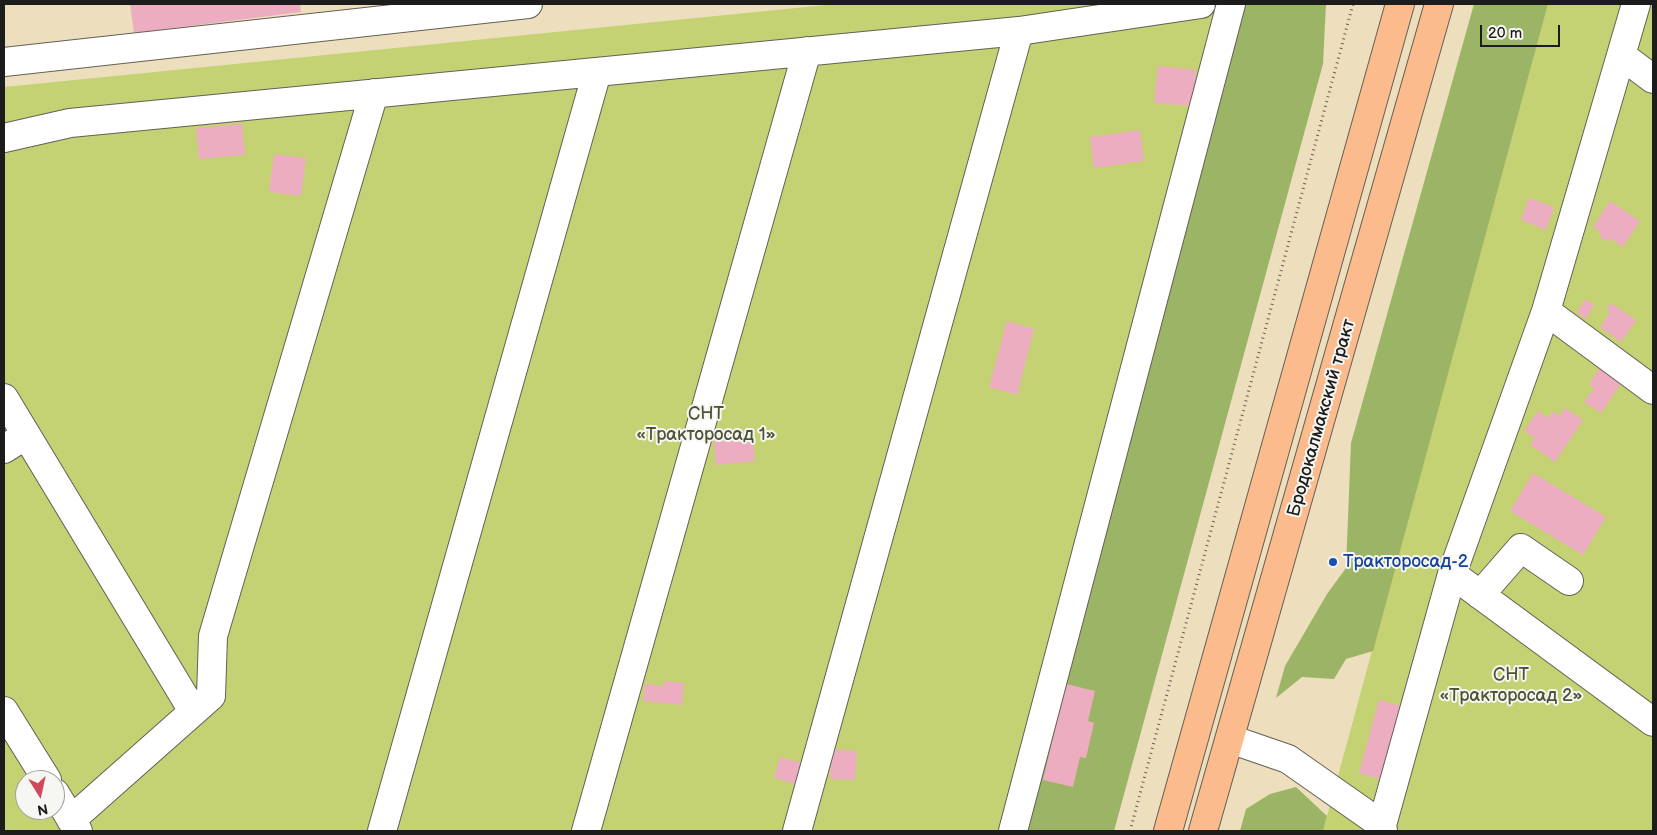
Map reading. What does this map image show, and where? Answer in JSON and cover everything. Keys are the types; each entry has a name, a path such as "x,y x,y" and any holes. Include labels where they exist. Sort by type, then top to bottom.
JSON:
{"main road":[{"name":"Бродокалмакский тракт","path":"1168,831 1400,4"},
{"name":"Бродокалмакский тракт","path":"1203,831 1439,4"}],"street":[{"path":"4,62 528,4"},
{"path":"4,138 70,123 1019,31 1201,4"},
{"path":"1012,831 1231,4"},
{"path":"1230,739 1288,759 1382,828 1452,574 1546,311 1636,4"},
{"path":"798,831 1019,31"},
{"path":"586,831 807,51"},
{"path":"1621,55 1653,79"},
{"path":"382,831 597,72"},
{"path":"65,809 75,825 211,696 213,636 374,93"},
{"path":"1546,311 1653,390"},
{"path":"4,398 15,442 193,712"},
{"path":"1480,595 1521,548 1569,581"},
{"path":"1452,574 1653,722"},
{"path":"4,711 41,770"}],"path":[{"path":"1130,831 1353,4"}],"green space":[{"name":"СНТ «Тракторосад 1»","path":"836,4 1239,4 1021,831 4,831 4,87"},
{"path":"1239,4 1326,4 1323,64 1114,831 1021,831"},
{"path":"1474,4 1548,4 1373,651 1346,659 1334,679 1302,677 1276,698 1285,666 1327,594 1346,568 1351,443"},
{"name":"СНТ «Тракторосад 2»","path":"1548,4 1653,4 1653,831 1323,831"},
{"path":"1296,787 1327,816 1323,831 1240,831 1246,809 1270,794"}],"building":[{"path":"130,4 300,4 301,12 134,33"},
{"path":"1158,66 1196,70 1193,106 1154,103"},
{"path":"242,124 245,155 199,159 196,128"},
{"path":"1140,130 1144,161 1094,168 1090,137"},
{"path":"274,154 306,158 301,196 269,192"},
{"path":"1529,198 1554,207 1546,230 1521,220"},
{"path":"1610,201 1640,221 1623,247 1611,239 1607,241 1600,237 1600,232 1593,227"},
{"path":"1585,299 1594,305 1586,319 1577,313"},
{"path":"1611,303 1636,320 1621,342 1600,327 1610,312 1606,310"},
{"path":"1007,321 1034,329 1017,395 989,387"},
{"path":"1608,356 1630,370 1601,413 1584,402 1594,388 1589,384"},
{"path":"1565,408 1583,420 1555,462 1530,445 1535,438 1524,431 1538,411 1548,418 1553,411 1559,416"},
{"path":"752,430 755,461 716,465 713,434"},
{"path":"1533,473 1606,517 1583,555 1510,511"},
{"path":"664,681 684,683 682,705 643,701 645,684 664,686"},
{"path":"1066,684 1095,691 1088,721 1094,723 1086,758 1080,757 1073,787 1043,780"},
{"path":"1379,700 1409,708 1389,782 1359,773"},
{"path":"832,749 857,751 855,780 830,779"},
{"path":"780,757 813,766 807,787 774,778"}],"place":[{"name":"Тракторосад-2","path":"1333,562"}]}
